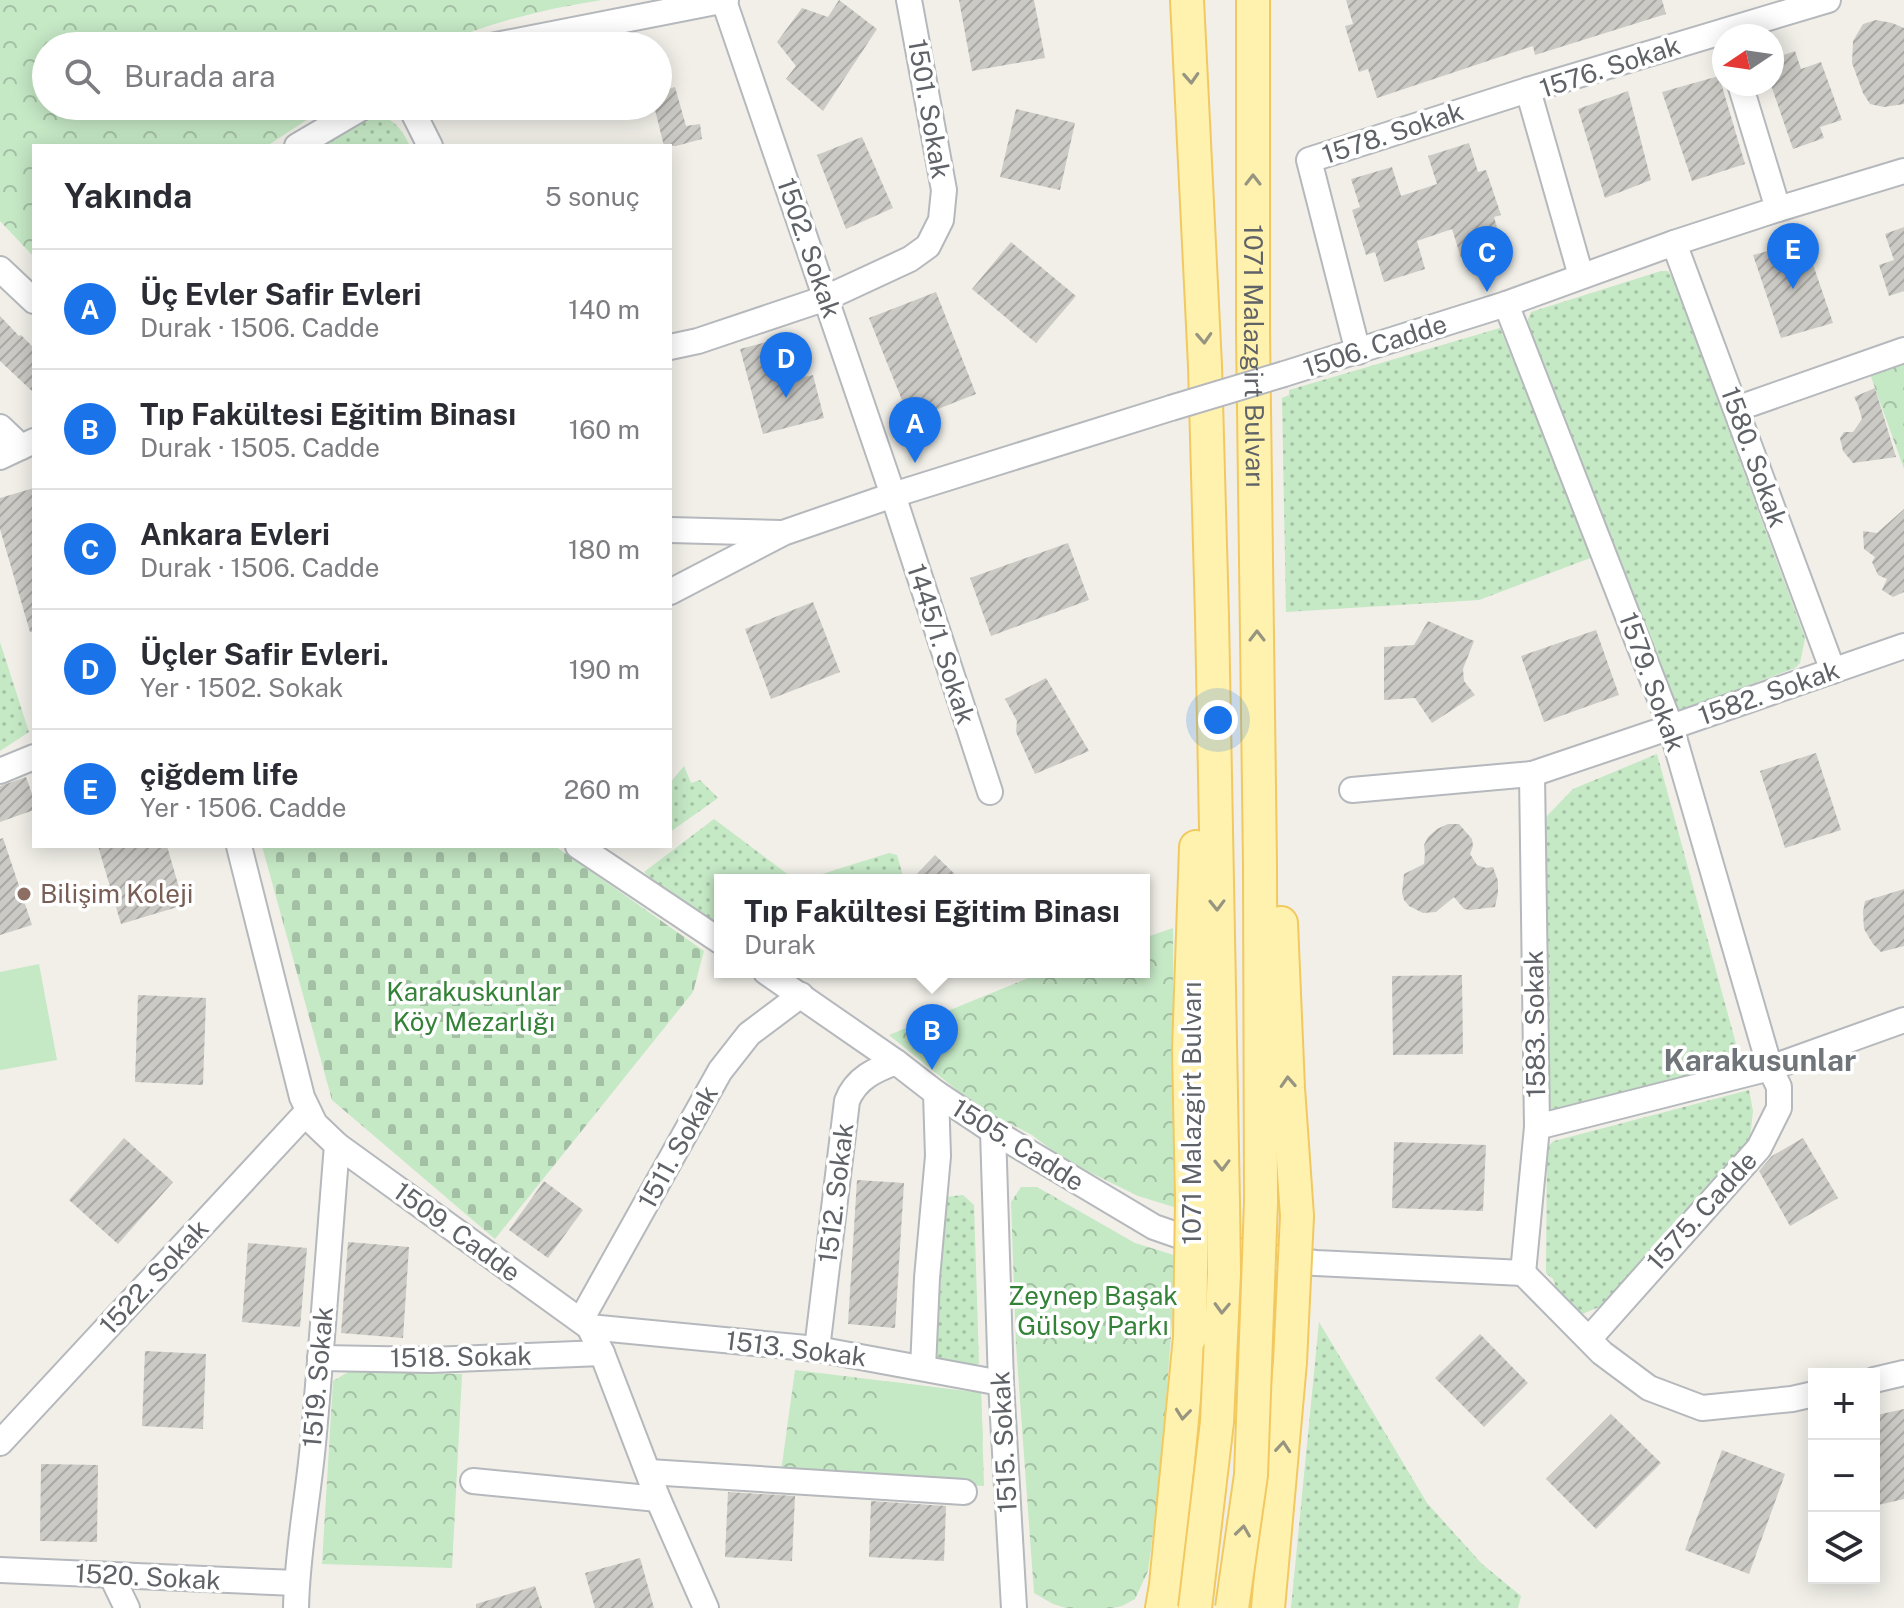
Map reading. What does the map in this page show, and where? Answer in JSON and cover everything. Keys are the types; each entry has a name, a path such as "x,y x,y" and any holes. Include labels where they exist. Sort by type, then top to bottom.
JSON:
{"main road":[{"name":"1071 Malazgirt Bulvarı","path":"1162,1608 1207,1201 1212,617 1204,351 1187,0"},
{"name":"1071 Malazgirt Bulvarı","path":"1232,1608 1251,1475 1261,1202 1253,0"},
{"name":"1071 Malazgirt Bulvarı","path":"1258,714 1277,839 1297,1216 1290,1362 1268,1608"},
{"name":"1071 Malazgirt Bulvarı","path":"1195,1608 1217,1422 1224,1273 1207,1201"}],"street":[{"name":"1501. Sokak","path":"672,347 698,341 826,298 910,259 928,246 941,220 944,190 909,0"},
{"name":"1576. Sokak","path":"1755,24 1828,0"},
{"name":"1502. Sokak","path":"725,1 893,495"},
{"path":"564,32 725,1"},
{"name":"1576. Sokak","path":"1581,276 1528,90 1712,38"},
{"name":"1578. Sokak","path":"1358,352 1309,160 1528,90"},
{"path":"1744,96 1778,209"},
{"path":"300,144 341,120"},
{"path":"417,120 429,144"},
{"name":"1506. Cadde","path":"672,591 783,533 893,495 1358,352 1506,304 1674,243 1904,171"},
{"name":"1580. Sokak","path":"1674,243 1833,671"},
{"path":"0,269 32,299"},
{"name":"1579. Sokak","path":"1506,304 1671,727 1770,1068"},
{"path":"1736,409 1904,350"},
{"path":"0,427 18,448"},
{"name":"1445/1. Sokak","path":"893,495 990,792"},
{"path":"672,530 783,533"},
{"name":"1582. Sokak","path":"1352,790 1532,774 1904,646"},
{"path":"0,771 32,758"},
{"name":"1583. Sokak","path":"1523,1273 1537,1127 1532,774"},
{"name":"1509. Cadde","path":"240,848 302,1097 315,1124 337,1145 585,1323 602,1353 658,1499 706,1608"},
{"path":"581,848 714,937"},
{"name":"1505. Cadde","path":"775,978 993,1131 1154,1227 1203,1244 1316,1263 1523,1273"},
{"name":"1511. Sokak","path":"585,1323 720,1071 749,1034 801,995"},
{"path":"1537,1127 1770,1068 1904,1020"},
{"name":"1512. Sokak","path":"817,1349 847,1101 852,1089 862,1079 896,1062"},
{"name":"1575. Cadde","path":"1589,1339 1759,1148 1779,1108 1779,1087 1770,1068"},
{"path":"923,1368 938,1156 936,1093"},
{"name":"1522. Sokak","path":"0,1443 308,1111"},
{"name":"1515. Sokak","path":"993,1131 1001,1383 1014,1608"},
{"name":"1519. Sokak","path":"296,1608 337,1145"},
{"path":"1523,1273 1602,1353 1649,1388 1702,1408 1808,1395"},
{"name":"1513. Sokak","path":"585,1323 817,1349 1001,1383"},
{"name":"1518. Sokak","path":"320,1358 431,1360 602,1353"},
{"path":"1880,1379 1904,1373"},
{"path":"649,1472 964,1492"},
{"path":"473,1481 658,1499"},
{"name":"1520. Sokak","path":"0,1570 296,1583"},
{"path":"111,1575 127,1608"}],"green space":[{"path":"0,0 602,0 518,17 472,32 32,32 32,120 307,120 270,144 32,144 32,255 0,221"},
{"path":"358,120 389,120 409,144 316,144"},
{"path":"1668,271 1673,279 1805,638 1800,663 1795,668 1676,712 1526,324 1531,312"},
{"path":"1500,328 1593,557 1479,600 1286,612 1282,398 1289,395 1289,390"},
{"path":"1904,363 1904,469 1870,374"},
{"path":"0,642 29,732 0,751"},
{"path":"1657,754 1742,1066 1547,1116 1543,832 1546,817 1573,789"},
{"path":"684,766 691,783 700,780 718,798 672,831 672,781"},
{"path":"714,819 787,874 714,874 714,929 679,905 644,872"},
{"name":"Karakuskunlar Köy Mezarlığı","path":"263,848 558,848 704,951 693,992 495,1239 332,1100"},
{"path":"889,853 897,855 902,874 822,874"},
{"name":"Zeynep Başak Gülsoy Parkı","path":"1173,928 1174,1207 1138,1196 1065,1160 1032,1135 995,1116 958,1091 889,1035 1028,978 1150,978 1150,936"},
{"path":"39,964 57,1060 0,1070 0,972"},
{"path":"1749,1090 1753,1111 1750,1138 1620,1298 1580,1315 1558,1293 1553,1279 1546,1273 1547,1147 1554,1141"},
{"name":"Zeynep Başak Gülsoy Parkı","path":"1021,1187 1037,1187 1135,1243 1177,1256 1160,1480 1148,1571 1135,1599 1122,1606 1066,1608 1034,1593 1016,1345 1011,1202"},
{"path":"963,1195 974,1205 979,1363 974,1366 936,1358 946,1197"},
{"path":"1319,1322 1427,1503 1482,1564 1521,1596 1518,1608 1291,1608"},
{"path":"795,1370 981,1393 984,1486 781,1472"},
{"path":"350,1371 462,1374 452,1568 322,1564 333,1381"},
{"path":"885,1381 981,1393 983,1441 881,1432"}],"building":[{"path":"839,0 877,29 823,111 786,79 796,66 777,42 802,8 828,17"},
{"path":"959,0 1034,0 1045,58 972,71"},
{"path":"1346,0 1662,0 1666,14 1535,55 1533,46 1377,98 1368,69 1359,72 1345,26 1353,24"},
{"path":"1876,20 1904,28 1904,104 1884,107 1870,104 1852,63 1853,41 1863,24"},
{"path":"1795,51 1801,69 1821,62 1842,120 1820,127 1824,138 1793,149 1775,96 1784,96 1784,55"},
{"path":"1712,78 1712,96 1725,96 1745,164 1692,181 1662,92"},
{"path":"675,87 686,126 700,124 702,139 676,146 664,144 658,120 672,120 672,88"},
{"path":"1628,91 1651,180 1605,198 1578,109"},
{"path":"1016,109 1075,123 1060,190 1000,177"},
{"path":"862,137 893,208 846,229 817,155"},
{"path":"1469,143 1478,172 1486,170 1501,215 1494,217 1502,245 1461,258 1452,229 1417,241 1425,269 1384,282 1375,252 1366,255 1352,210 1360,207 1351,179 1392,167 1401,196 1437,184 1428,156"},
{"path":"1904,227 1904,291 1889,296 1879,265 1894,260 1885,234"},
{"path":"1805,241 1833,323 1781,338 1753,255"},
{"path":"1011,242 1076,296 1036,343 972,289"},
{"path":"936,292 976,394 910,420 869,318"},
{"path":"0,316 32,346 32,391 0,361"},
{"path":"790,336 800,378 813,375 824,418 763,434 740,349"},
{"path":"1875,388 1896,457 1853,463 1843,451 1840,438 1844,432 1853,432 1862,419 1854,397"},
{"path":"32,489 32,632 0,529 0,498"},
{"path":"1904,509 1904,592 1893,597 1882,590 1887,579 1878,575 1872,562 1875,557 1864,549 1863,531 1877,533"},
{"path":"1068,543 1089,600 991,636 970,578"},
{"path":"813,602 840,672 771,699 745,629"},
{"path":"1428,621 1474,641 1463,669 1464,681 1475,695 1432,723 1415,698 1384,700 1384,647 1414,645"},
{"path":"1596,630 1619,695 1544,722 1521,656"},
{"path":"1046,678 1089,751 1035,774 1016,732 1017,721 1005,699"},
{"path":"1816,753 1841,830 1785,848 1760,771"},
{"path":"26,777 32,794 32,811 0,822 0,786"},
{"path":"1448,824 1459,824 1472,839 1470,854 1477,865 1493,867 1498,881 1495,907 1464,909 1454,897 1436,912 1423,913 1404,900 1404,874 1424,864 1424,845 1428,837"},
{"path":"3,838 32,925 0,935 0,839"},
{"path":"99,848 168,848 184,905 121,924"},
{"path":"935,855 955,874 917,874"},
{"path":"1904,889 1904,946 1881,952 1864,929 1865,901"},
{"path":"1462,975 1463,1054 1393,1055 1392,976"},
{"path":"138,995 206,998 203,1085 135,1082"},
{"path":"124,1138 173,1182 118,1244 69,1200"},
{"path":"1803,1138 1838,1198 1790,1226 1759,1171 1772,1156"},
{"path":"1394,1142 1486,1145 1483,1211 1392,1208"},
{"path":"857,1180 904,1183 895,1328 848,1324"},
{"path":"544,1181 583,1210 548,1258 509,1230"},
{"path":"348,1242 409,1247 403,1338 341,1333"},
{"path":"248,1243 307,1248 300,1327 242,1322"},
{"path":"1480,1334 1528,1383 1484,1427 1435,1378"},
{"path":"145,1351 206,1354 203,1429 142,1426"},
{"path":"1904,1409 1904,1499 1880,1505 1880,1424 1880,1414"},
{"path":"1611,1414 1661,1463 1596,1529 1546,1479"},
{"path":"1722,1450 1785,1474 1749,1574 1685,1550"},
{"path":"41,1464 98,1465 97,1542 40,1541"},
{"path":"728,1492 795,1496 792,1561 725,1557"},
{"path":"871,1501 946,1506 944,1561 869,1557"},
{"path":"640,1558 654,1608 595,1608 585,1573"},
{"path":"535,1586 542,1608 476,1608 476,1604"}],"place":[{"name":"çiğdem life","path":"1793,289"},
{"name":"Ankara Evleri","path":"1487,292"},
{"name":"Üçler Safir Evleri.","path":"786,398"},
{"name":"Üç Evler Safir Evleri","path":"915,463"},
{"name":"Bilişim Koleji","path":"24,894"},
{"name":"Tıp Fakültesi Eğitim Binası","path":"932,1070"}],"district":[{"name":"Karakusunlar","path":"1760,1061"}]}
